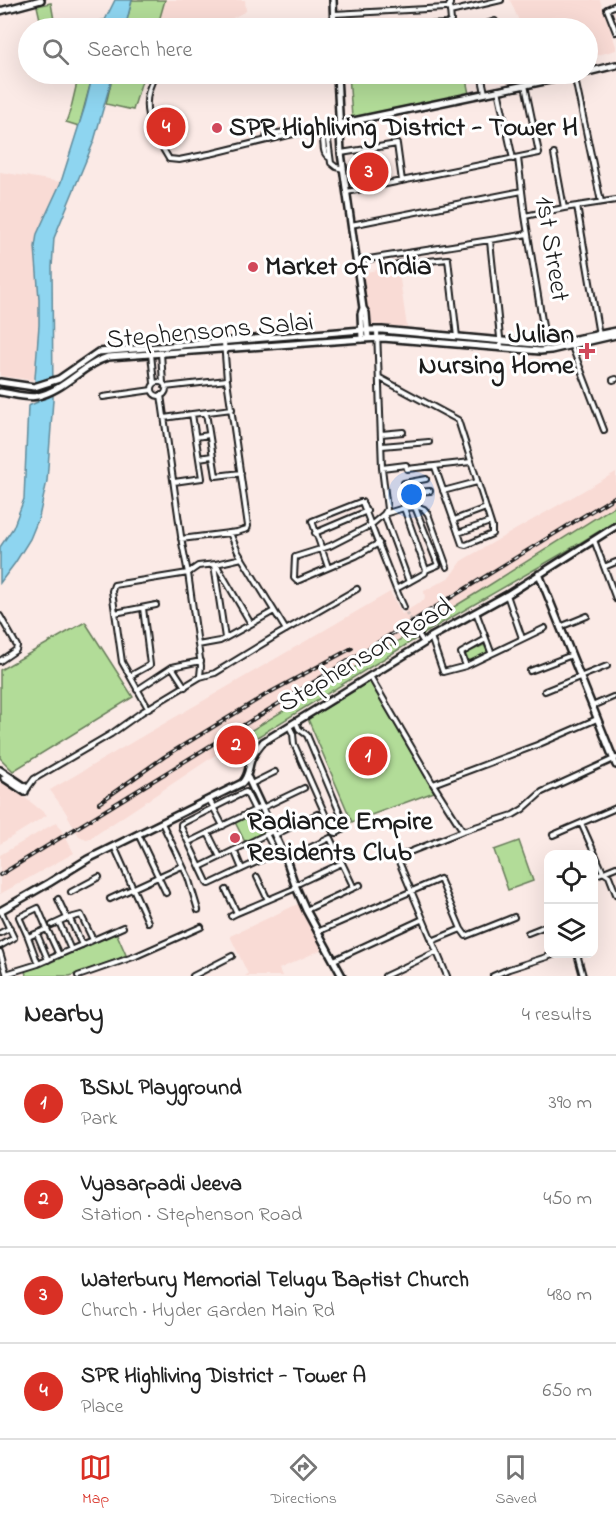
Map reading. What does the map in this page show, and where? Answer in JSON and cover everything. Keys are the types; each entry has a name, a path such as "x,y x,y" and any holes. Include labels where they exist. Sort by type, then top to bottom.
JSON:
{"main road":[{"path":"0,11 41,0"},
{"path":"333,0 333,18"},
{"path":"598,70 616,65"},
{"path":"337,84 341,153 363,308 366,313 365,338"},
{"path":"339,125 530,84"},
{"name":"Stephensons Salai","path":"0,382 33,387 59,379 98,352 364,330 457,338 465,342"},
{"path":"465,342 540,351 551,350 599,335 616,333"},
{"path":"500,345 571,343 616,333"},
{"name":"Stephensons Salai","path":"0,392 36,397 62,386 96,361 108,357 365,338 465,342"},
{"name":"Stephenson Road","path":"249,781 251,759 262,742 297,724 430,637 507,595 616,526"},
{"path":"539,574 615,760"},
{"path":"0,772 26,790"},
{"path":"0,911 114,845 249,781 286,859 306,910 342,976"}],"street":[{"path":"450,0 450,18"},
{"path":"333,14 449,10 501,0"},
{"path":"615,29 607,9 616,5"},
{"path":"151,84 146,108 154,132 169,159 179,160 310,132 320,133 323,151 330,158"},
{"path":"483,84 485,93"},
{"path":"578,84 602,202"},
{"path":"347,192 539,153 525,85"},
{"name":"1st Street","path":"498,90 516,159 546,345"},
{"path":"267,140 267,135 339,125"},
{"path":"327,133 332,164 344,169"},
{"path":"341,153 397,144 402,181"},
{"path":"554,154 564,208"},
{"path":"351,225 522,191"},
{"path":"525,216 616,200"},
{"path":"577,206 599,335"},
{"path":"356,261 528,234"},
{"path":"490,241 500,345"},
{"path":"398,264 448,258 457,338"},
{"path":"377,330 382,468 387,509 371,525 321,549 295,557 294,578 297,581 356,556 379,543"},
{"path":"181,539 230,533 244,530 248,526 227,380 224,342"},
{"path":"571,343 604,430"},
{"path":"161,353 165,392 161,395"},
{"path":"151,354 154,384 152,390"},
{"path":"380,378 458,420 492,534 466,545 462,544 435,467"},
{"path":"154,384 157,382 164,385 227,380"},
{"path":"152,390 155,394 161,395"},
{"path":"103,397 152,390"},
{"path":"161,395 201,662 200,677"},
{"path":"164,418 232,409"},
{"path":"206,412 216,476 241,473"},
{"path":"174,482 202,478 192,414"},
{"path":"381,434 403,432"},
{"path":"196,438 209,435"},
{"path":"382,446 429,442"},
{"path":"199,458 212,456"},
{"path":"382,468 406,465 407,469 471,462"},
{"path":"426,479 404,483 403,495 404,508 426,570"},
{"path":"444,491 477,482"},
{"path":"404,493 430,491"},
{"path":"328,567 312,521 360,501 364,503 404,607"},
{"path":"384,514 414,506 424,509 428,514 447,567"},
{"path":"396,589 438,565 414,506"},
{"path":"454,520 486,508"},
{"path":"315,533 367,511"},
{"path":"384,514 409,582"},
{"path":"458,533 490,522"},
{"path":"230,533 242,558 286,630"},
{"path":"594,540 616,599"},
{"path":"148,708 120,657 112,591 114,585 188,573 198,566 242,558"},
{"path":"604,567 616,562"},
{"path":"215,564 251,624"},
{"path":"215,564 225,638"},
{"path":"26,790 37,777 111,734 148,708 200,677 215,673 357,589"},
{"path":"507,595 522,638"},
{"path":"115,613 156,605"},
{"path":"130,676 150,665 143,608"},
{"path":"198,645 220,641 274,610"},
{"path":"476,612 492,652"},
{"path":"0,616 17,646 16,650 0,661"},
{"path":"560,627 587,616"},
{"path":"430,637 443,672 466,666 545,628"},
{"path":"415,629 423,643"},
{"path":"466,666 461,653 486,639"},
{"path":"530,671 572,655"},
{"path":"137,690 172,667 201,662"},
{"path":"545,691 607,666"},
{"path":"172,667 185,687"},
{"path":"370,676 464,831"},
{"path":"592,706 613,697"},
{"path":"434,784 537,745 597,719"},
{"path":"290,728 294,744 333,830 337,833 344,829 345,825 308,736 297,724"},
{"path":"293,736 303,732"},
{"path":"447,976 397,857 513,815 543,792 615,760"},
{"path":"249,781 275,772"},
{"path":"189,843 304,788"},
{"path":"255,810 246,792 183,821 181,824 209,884 275,853 267,834"},
{"path":"209,800 223,826"},
{"path":"553,835 616,808"},
{"path":"200,867 267,834 317,814"},
{"path":"162,822 188,877 198,910"},
{"path":"582,823 603,872 609,876 616,894"},
{"path":"208,833 220,857"},
{"path":"138,834 166,893"},
{"path":"286,859 330,838 354,888"},
{"path":"114,845 148,922"},
{"path":"234,850 242,868"},
{"path":"231,916 342,863"},
{"path":"110,899 182,866"},
{"path":"598,874 616,867"},
{"path":"71,892 99,877"},
{"path":"257,877 268,900"},
{"path":"317,932 440,879 460,929 466,936 514,917"},
{"path":"306,910 360,885"},
{"path":"226,890 237,913"},
{"path":"58,899 82,945"},
{"path":"38,964 19,917 38,908 59,955"},
{"path":"0,911 14,938 0,946"},
{"path":"52,925 82,915 93,940"},
{"path":"334,960 423,919"},
{"path":"59,922 71,950"},
{"path":"0,952 4,973 38,964 123,927"},
{"path":"78,976 136,956 201,927"},
{"path":"528,933 544,927"},
{"path":"0,933 10,928"},
{"path":"28,937 47,929"},
{"path":"432,941 460,929"},
{"path":"37,934 48,960"},
{"path":"385,976 436,952"},
{"path":"193,976 232,956"},
{"path":"493,976 544,958"},
{"path":"578,958 583,976"}],"shaded area":[{"path":"165,0 245,0 246,11 233,18 160,18"},
{"path":"510,0 600,0 616,50 598,55 598,18 518,18"},
{"path":"0,172 61,182 37,234 35,247 39,325 35,378 32,380 0,376"},
{"path":"398,266 407,327 369,324 361,273"},
{"path":"616,472 616,518 244,743 226,748 88,840 79,836 50,790 390,592 402,614 425,599 424,591 450,577 461,561"},
{"path":"0,778 47,815 0,844"},
{"path":"57,822 74,853 0,894 0,855"},
{"path":"302,902 325,948 279,969 282,976 245,976 248,974 230,936"}],"green space":[{"path":"132,0 165,0 160,18 128,18"},
{"path":"51,3 54,18 40,18 37,6"},
{"path":"77,84 90,84 79,126 66,122"},
{"path":"111,84 141,84 133,110 106,104"},
{"path":"350,84 467,84 469,94 352,118"},
{"path":"616,505 616,521 435,627 246,744 244,740 251,735 250,731"},
{"path":"85,622 133,697 13,771 0,758 0,670"},
{"path":"484,645 488,653 470,663 465,654"},
{"path":"370,681 434,792 352,822 308,719"},
{"path":"259,811 269,831 245,842 235,822"},
{"path":"519,841 533,881 508,890 494,850"},
{"path":"116,932 126,955 118,959 70,976 27,976 24,970"}],"water":[{"path":"115,0 132,0 128,18 106,18"},
{"path":"90,84 110,84 94,141 54,238 52,267 53,400 47,481 39,517 30,539 0,583 0,547 13,528 24,499 28,406 38,402 35,378 39,325 35,247 37,234 61,182"}],"tunnel":[{"path":"404,607 415,629"}],"railway":[{"path":"0,875 616,496"},
{"path":"99,803 164,757 267,694 352,648"}],"place":[{"name":"SPR Highliving District - Tower A","path":"166,127"},
{"name":"SPR Highliving District - Tower H","path":"217,128"},
{"name":"Waterbury Memorial Telugu Baptist Church","path":"369,172"},
{"name":"Market of India","path":"253,267"},
{"name":"Julian Nursing Home","path":"587,351"},
{"name":"Vyasarpadi Jeeva","path":"236,745"},
{"name":"BSNL Playground","path":"368,756"},
{"name":"Radiance Empire Residents Club","path":"235,838"}]}
